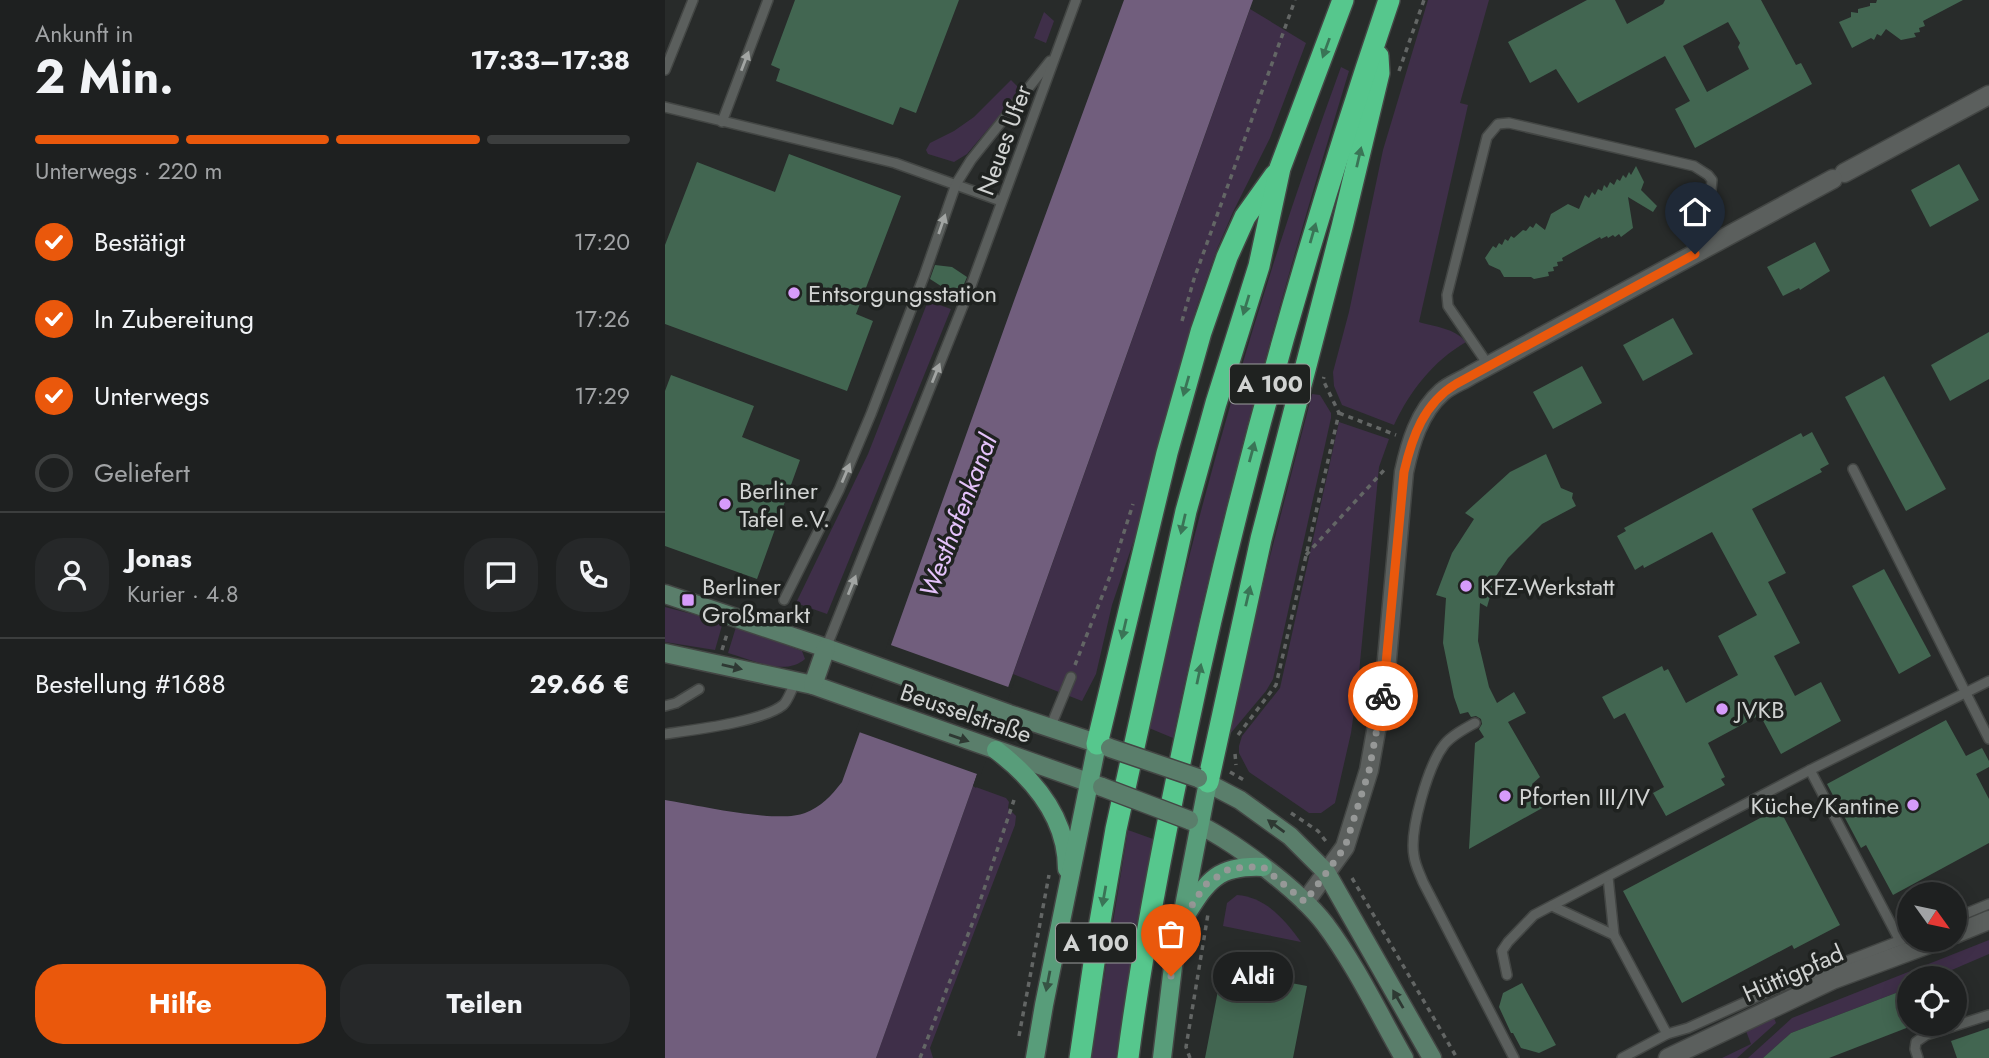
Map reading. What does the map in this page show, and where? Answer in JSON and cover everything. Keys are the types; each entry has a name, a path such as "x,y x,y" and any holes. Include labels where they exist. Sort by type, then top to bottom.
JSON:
{"highway":[{"name":"A 100","path":"1080,1058 1107,882 1152,660 1186,511 1259,266 1280,168 1343,0"},
{"name":"A 100","path":"1128,1058 1138,983 1163,843 1231,531 1317,218 1389,0"},
{"path":"1203,780 1379,73 1377,34"},
{"path":"1104,746 1154,502 1201,332 1227,257 1245,217 1280,168"}],"main road":[{"name":"Beusselstraße","path":"665,594 1203,780 1240,800 1290,836 1326,872 1432,1058"},
{"path":"805,683 827,648"},
{"name":"Beusselstraße","path":"665,653 805,683 1194,822 1263,867 1305,902 1337,941 1404,1058"},
{"path":"1035,1058 1067,890 1104,746"},
{"path":"996,750 1019,767 1050,807 1058,824 1067,857 1067,890"},
{"path":"1163,1058 1168,1003 1194,822 1203,780"},
{"path":"1180,924 1205,885 1213,878 1236,868 1263,867"}],"street":[{"path":"1305,902 1345,847 1361,800 1378,729 1385,681 1404,472 1411,441 1424,416 1441,393 1989,95"},
{"path":"1967,929 1989,920"},
{"name":"Hüttigpfad","path":"1668,1058 1832,980 1908,952"}],"lane":[{"path":"665,70 693,0"},
{"path":"722,122 768,0"},
{"name":"Neues Ufer","path":"827,648 968,293 1076,0"},
{"path":"784,600 839,490 871,414 920,289 956,184 971,160 1057,51"},
{"path":"665,107 895,163 1002,201"},
{"path":"1489,366 1448,306 1447,295 1487,137 1498,124 1509,123 1694,166 1708,175 1712,180 1695,254"},
{"path":"1853,469 1989,739"},
{"path":"1050,728 1071,677"},
{"path":"1507,975 1502,951 1534,915 1809,770 1989,681"},
{"path":"665,734 734,722 769,711 783,705 805,683"},
{"path":"665,706 699,690"},
{"path":"1475,723 1462,730 1444,746 1427,778 1417,816 1413,855 1423,883 1514,1058"},
{"path":"1809,770 1897,925"},
{"path":"1608,877 1614,935 1667,1034"},
{"path":"1967,913 1989,904"},
{"path":"1552,906 1614,935"},
{"path":"1622,1058 1667,1034 1688,1028 1772,990 1897,942"},
{"path":"1918,1058 1916,1042 1926,1035 1989,1015"}],"path":[{"path":"1180,330 1194,279 1295,0"},
{"path":"1238,735 1276,685 1339,413 1324,380"},
{"path":"1305,555 1411,441 1339,413"},
{"path":"1071,677 1110,576 1135,498"},
{"path":"722,652 729,625"},
{"path":"1234,773 1240,777"},
{"path":"920,1058 974,919 1014,800"},
{"path":"1302,820 1318,831 1338,856"},
{"path":"1048,884 1049,876"},
{"path":"1370,905 1457,1058"},
{"path":"1190,1058 1186,1047 1208,915 1213,906"}],"shaded area":[{"path":"1428,0 1489,0 1460,103 1468,105 1419,322 1451,331 1466,342 1443,358 1424,378 1407,400 1394,425 1342,405 1334,386 1333,372 1349,312 1383,150"},
{"path":"1250,9 1306,43 1270,138 1217,249 1196,309 1139,525 1112,605 1096,674 1082,701 1013,674"},
{"path":"1044,12 1054,21 1046,43 1034,38"},
{"path":"1341,67 1349,71 1253,402 1191,653 1173,738 1149,728 1188,561 1258,312"},
{"path":"1011,80 1018,87 1015,97 967,154 954,162 928,154 926,150 930,143 974,117"},
{"path":"928,301 951,309 827,614 796,603 868,454"},
{"path":"1312,394 1320,395 1331,413 1331,418 1273,679 1230,734 1228,733 1267,568"},
{"path":"1339,422 1389,439 1379,467 1351,733 1335,803 1321,813 1309,813 1249,772 1239,753 1239,746 1242,736 1280,688"},
{"path":"665,607 723,622 715,650 665,642"},
{"path":"736,627 802,651 805,659 797,664 778,667 728,653"},
{"path":"973,786 1006,798 1009,802 1008,808 1016,816 1015,825 930,1048 933,1058 876,1058"},
{"path":"1128,830 1153,839 1116,1058 1091,1058"},
{"path":"1237,895 1266,905 1301,942 1223,926 1227,903"},
{"path":"1989,940 1989,954 1961,966 1923,966 1959,952 1967,952 1967,949"},
{"path":"1897,976 1897,993 1791,1033 1763,1058 1748,1058 1792,1018"},
{"path":"1774,1018 1776,1023 1737,1058 1722,1058 1751,1044 1746,1031"}],"water":[{"name":"Westhafenkanal","path":"1124,0 1253,0 876,1058 665,1058 665,800 757,815 793,816 816,808 842,782"}],"pier":[{"path":"890,637 888,644 1011,688 1016,677 976,788 973,786 977,774 859,732 854,736"}],"building":[{"path":"795,0 959,0 916,113 900,107 893,125 776,81 780,69 771,65"},
{"path":"1587,0 1615,0 1627,24 1663,4 1665,0 1761,0 1796,65 1801,63 1812,84 1695,148 1675,109 1690,101 1665,56 1578,103 1556,69 1530,83 1508,42","holes":["1728,22 1740,43 1738,47 1749,69 1707,92 1683,46"]},
{"path":"1877,0 1963,0 1923,21 1925,26 1919,28 1920,32 1914,33 1916,37 1901,40 1886,29 1881,36 1877,34 1874,40 1871,38 1852,48 1839,22 1851,17 1851,12 1858,13 1858,9 1870,6 1870,3 1876,3"},
{"name":"Entsorgungsstation","path":"789,154 901,196 856,314 873,321 847,391 665,324 665,245 697,162 775,192"},
{"path":"1959,164 1979,200 1930,227 1911,190"},
{"path":"1636,166 1644,182 1641,190 1657,206 1653,212 1628,197 1633,228 1621,237 1619,234 1615,237 1600,237 1562,258 1563,261 1557,262 1558,266 1553,267 1554,271 1548,272 1549,276 1534,279 1504,277 1500,270 1489,265 1485,258 1493,246 1496,248 1499,243 1502,245 1505,239 1508,241 1511,236 1514,238 1530,226 1533,228 1536,223 1545,230 1551,214 1568,204 1579,209 1585,195 1589,198 1592,192 1595,195 1598,189 1602,191 1604,185 1607,188 1610,182 1614,185 1623,175 1626,178 1629,172 1631,175"},
{"path":"1815,242 1830,271 1800,290 1799,288 1783,296 1767,267"},
{"path":"935,265 952,267 967,277 961,291 944,288 930,279"},
{"path":"1673,318 1693,354 1643,381 1623,345"},
{"path":"1989,332 1989,379 1950,401 1931,365"},
{"path":"1582,366 1602,403 1553,429 1533,392"},
{"name":"Berliner Tafel e.V.","path":"671,375 754,406 742,437 800,460 757,579 665,546 665,391"},
{"path":"1884,376 1946,489 1906,511 1845,397"},
{"path":"1812,432 1829,464 1820,469 1822,472 1752,509 1786,573 1768,582 1800,643 1774,656 1795,696 1821,682 1841,721 1781,754 1760,715 1708,743 1725,777 1721,779 1725,785 1666,816 1653,793 1664,787 1625,713 1614,719 1602,697 1662,666 1664,671 1668,669 1686,703 1738,675 1718,636 1757,615 1712,532 1644,568 1643,565 1635,570 1617,536 1626,531 1624,528 1801,433 1803,437"},
{"name":"KFZ-Werkstatt","path":"1546,454 1561,488 1573,493 1576,506 1542,524 1508,558 1496,576 1487,607 1480,603 1478,641 1489,687 1497,703 1514,692 1526,713 1508,722 1540,777 1532,784 1544,807 1469,849 1475,743 1484,737 1479,729 1481,719 1471,717 1468,712 1460,714 1454,697 1443,643 1446,598 1436,595 1452,553 1474,519 1465,513 1510,472"},
{"path":"1884,569 1931,656 1899,674 1852,586"},
{"name":"Küche/Kantine","path":"1946,720 1966,756 1982,748 1989,761 1989,767 1976,774 1989,799 1989,843 1917,882 1897,882 1897,893 1893,895 1866,845 1861,848 1827,784"},
{"path":"1779,808 1840,925 1794,949 1792,945 1682,1003 1623,891"},
{"path":"1225,954 1258,960 1255,976 1307,986 1293,1058 1205,1058"},
{"path":"1522,983 1556,1045 1539,1053 1521,1048 1499,1007 1503,993"},
{"path":"1897,993 1897,1032 1829,1058 1763,1058 1791,1033"},
{"path":"1989,1028 1989,1058 1957,1058 1951,1041"}],"way so far":[{"path":"1171,976 1180,924 1205,885 1221,873 1229,869 1263,867 1305,902 1345,847 1369,771 1383,696"}],"place":[{"name":"Entsorgungsstation","path":"794,293"},
{"name":"Berliner Tafel e.V.","path":"725,504"},
{"name":"KFZ-Werkstatt","path":"1466,586"},
{"name":"Berliner Großmarkt","path":"688,600"},
{"name":"JVKB","path":"1722,709"},
{"name":"Pforten III/IV","path":"1505,796"},
{"name":"Küche/Kantine","path":"1913,805"},
{"name":"Aldi","path":"1171,976"}],"route":[{"path":"1383,696 1404,472 1411,441 1424,416 1441,393 1471,375 1695,254"}]}
